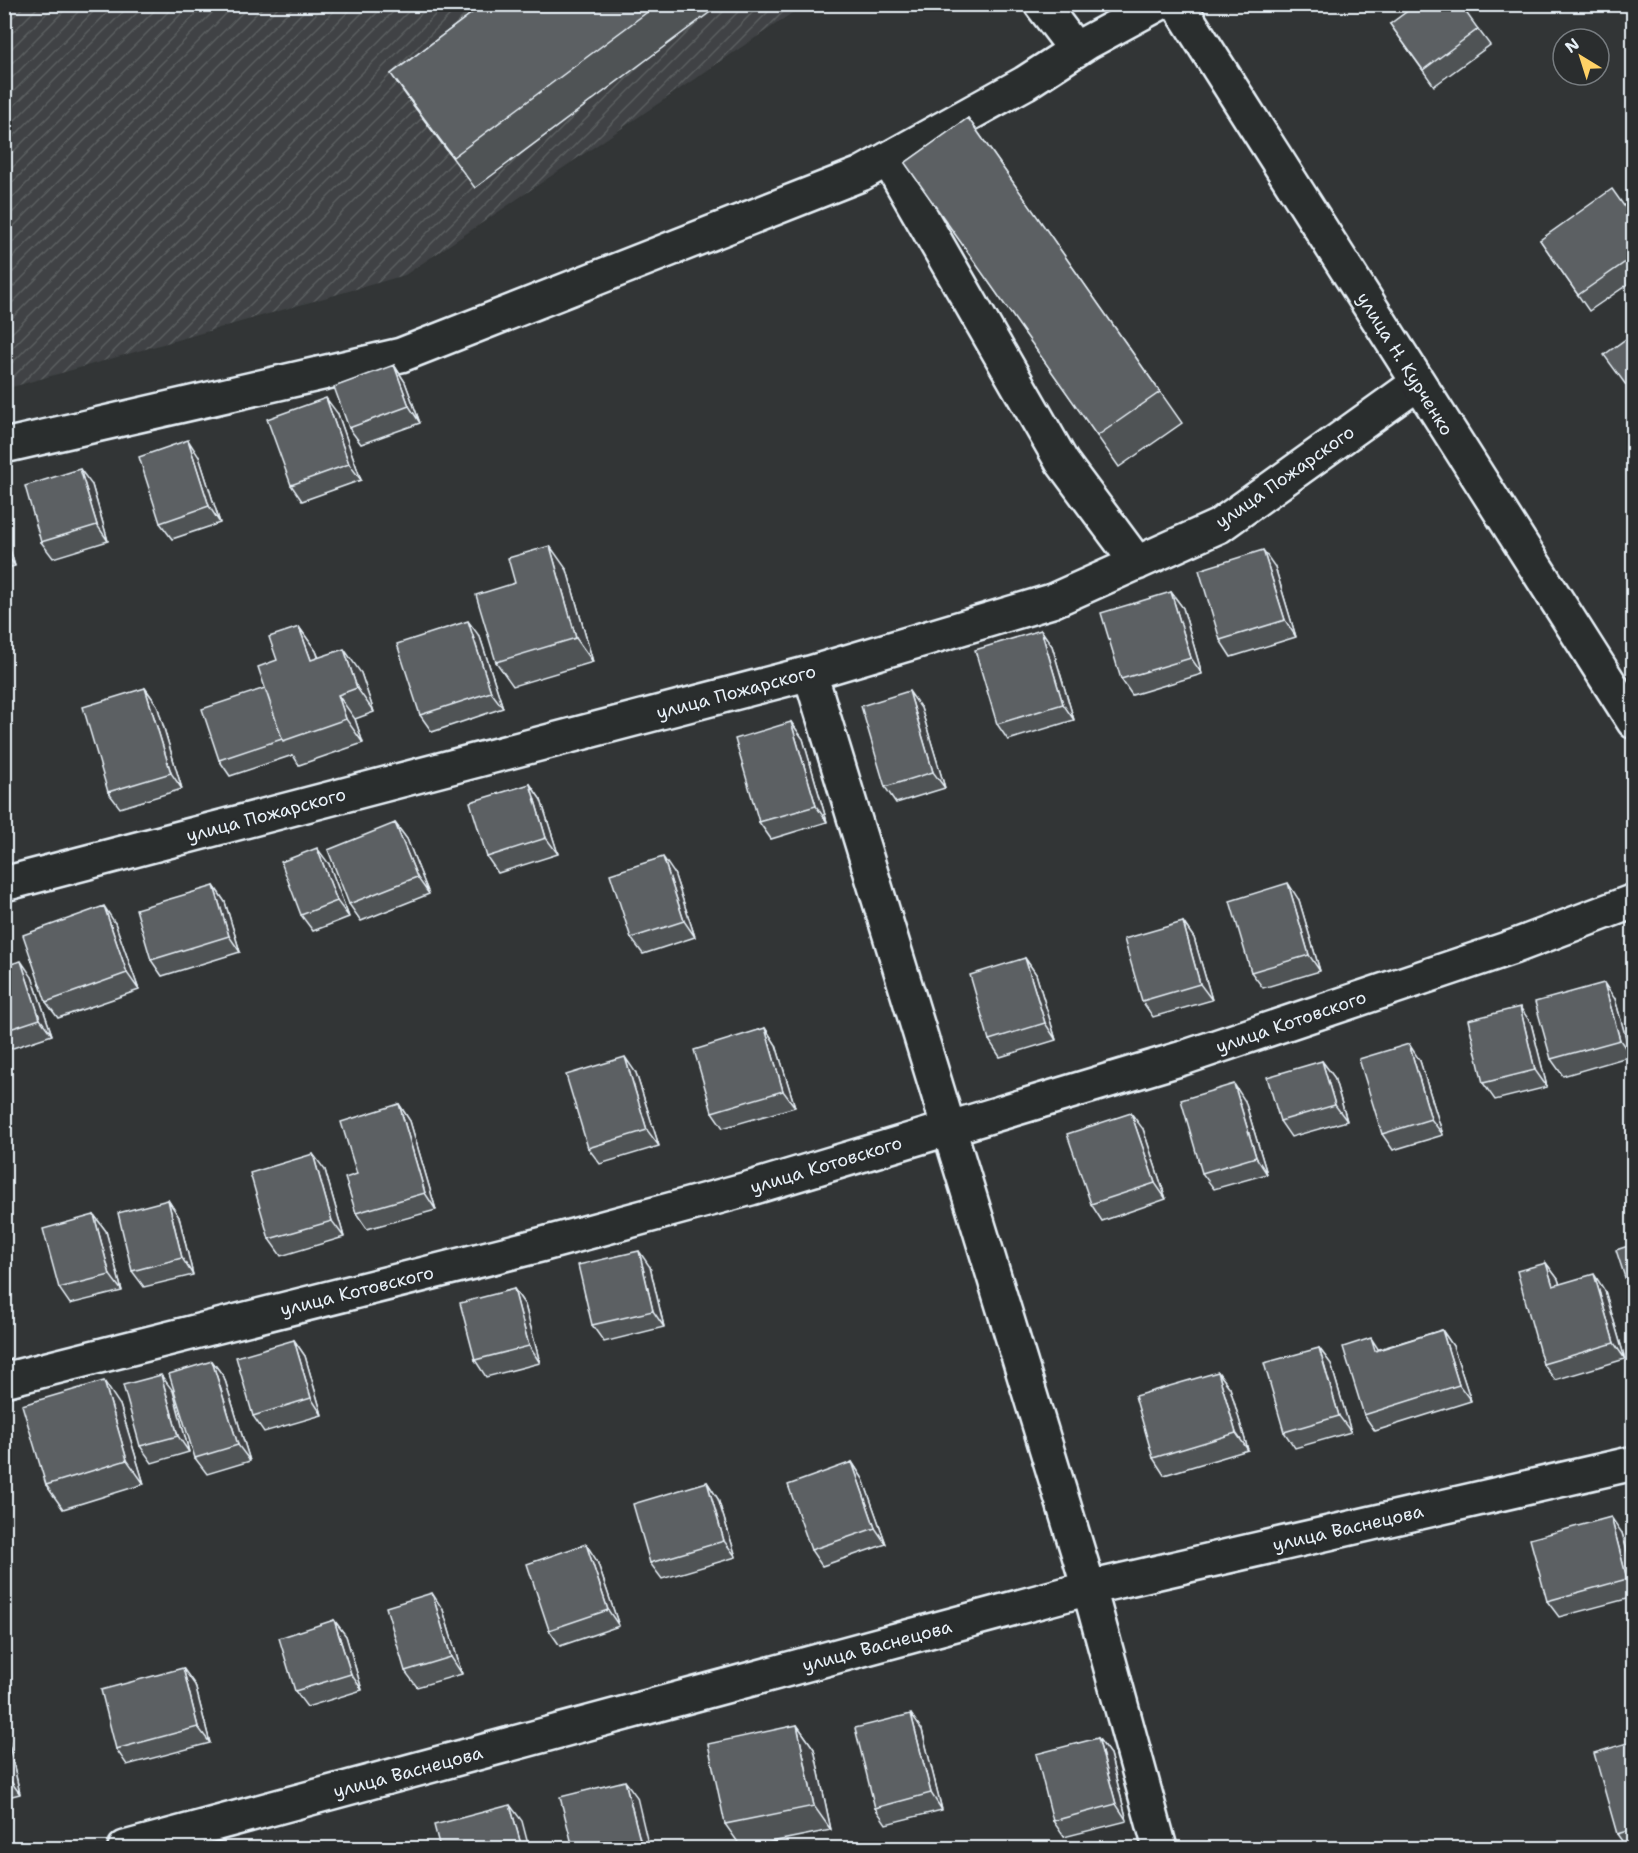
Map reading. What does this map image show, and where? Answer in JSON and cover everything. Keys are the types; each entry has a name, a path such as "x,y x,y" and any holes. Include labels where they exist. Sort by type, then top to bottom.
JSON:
{"street":[{"path":"1041,4 1076,50"},
{"path":"4,446 400,355 861,174 1024,83 1076,50 1158,4"},
{"name":"улица Н. Курченко","path":"1178,4 1634,722"},
{"path":"888,159 1062,462 1137,563"},
{"name":"улица Пожарского","path":"4,884 810,673 1052,601 1219,526 1418,383"},
{"path":"810,673 1089,1588 1160,1848"},
{"name":"улица Котовского","path":"4,1380 540,1245 751,1188 1183,1058 1502,950 1634,902"},
{"name":"улица Васнецова","path":"125,1848 1089,1588 1634,1463"}],"shaded area":[{"path":"5,5 804,5 405,275 5,389"}],"building":[{"path":"484,4 658,4 453,157 391,74"},
{"path":"1417,4 1460,4 1478,29 1423,70 1390,24"},
{"path":"968,118 1160,392 1097,436 905,163"},
{"path":"1612,189 1634,220 1634,256 1578,295 1540,240"},
{"path":"1634,333 1634,396 1604,355"},
{"path":"394,365 409,406 349,428 334,387"},
{"path":"326,398 349,464 291,485 267,419"},
{"path":"188,440 209,506 160,523 139,457"},
{"path":"80,469 97,525 41,542 25,486"},
{"path":"550,546 576,638 496,662 476,595 515,583 508,558"},
{"path":"1263,550 1285,620 1220,640 1199,570"},
{"path":"1171,592 1191,658 1121,679 1101,613"},
{"path":"468,621 491,692 420,715 397,644"},
{"path":"299,627 311,660 344,649 357,688 338,695 346,719 283,741 258,667 277,660 269,637"},
{"path":"1041,630 1063,704 997,724 975,650"},
{"path":"145,688 171,773 108,792 83,707"},
{"path":"265,688 282,739 219,760 202,709"},
{"path":"909,691 933,772 885,787 861,706"},
{"path":"791,722 816,806 759,822 735,739"},
{"path":"530,784 546,838 487,857 470,802"},
{"path":"395,823 417,877 349,904 328,850"},
{"path":"317,848 337,901 301,915 281,862"},
{"path":"663,857 684,921 631,938 610,874"},
{"path":"1288,883 1309,955 1251,972 1230,901"},
{"path":"214,886 229,936 151,960 136,909"},
{"path":"104,906 127,973 46,1002 23,935"},
{"path":"1183,922 1200,984 1142,1001 1124,939"},
{"path":"1025,958 1045,1023 989,1040 970,975"},
{"path":"21,961 40,1019 4,1031 4,966"},
{"path":"1604,983 1620,1040 1551,1059 1535,1002"},
{"path":"1520,1007 1535,1070 1483,1083 1468,1020"},
{"path":"765,1028 783,1091 712,1112 694,1050"},
{"path":"1409,1044 1431,1119 1382,1134 1359,1059"},
{"path":"625,1057 647,1130 588,1148 566,1075"},
{"path":"1322,1061 1335,1105 1280,1121 1267,1077"},
{"path":"1234,1084 1256,1157 1202,1173 1181,1100"},
{"path":"399,1104 425,1193 356,1213 345,1178 357,1174 341,1122"},
{"path":"1131,1113 1155,1183 1091,1204 1067,1134"},
{"path":"313,1154 332,1221 269,1239 250,1173"},
{"path":"168,1200 182,1258 132,1271 118,1213"},
{"path":"94,1215 110,1275 59,1288 43,1229"},
{"path":"1634,1244 1634,1305 1616,1250"},
{"path":"639,1251 653,1311 592,1325 578,1265"},
{"path":"1546,1263 1553,1286 1594,1274 1614,1343 1543,1364 1517,1271"},
{"path":"514,1289 529,1346 475,1360 460,1303"},
{"path":"1442,1330 1459,1385 1364,1415 1343,1347 1371,1338 1375,1351"},
{"path":"294,1340 311,1398 253,1416 236,1357"},
{"path":"1319,1348 1339,1416 1284,1432 1264,1363"},
{"path":"212,1361 238,1445 195,1458 169,1374"},
{"path":"1218,1372 1236,1433 1153,1458 1135,1396"},
{"path":"161,1375 178,1436 140,1446 123,1385"},
{"path":"104,1381 127,1460 46,1485 22,1405"},
{"path":"852,1462 875,1528 811,1550 788,1485"},
{"path":"707,1482 724,1541 650,1563 633,1504"},
{"path":"1611,1517 1627,1579 1547,1601 1530,1539"},
{"path":"586,1544 608,1610 549,1630 527,1564"},
{"path":"432,1593 451,1657 405,1671 386,1607"},
{"path":"334,1620 351,1674 295,1691 279,1638"},
{"path":"183,1668 198,1727 116,1749 101,1690"},
{"path":"911,1714 931,1793 875,1808 855,1728"},
{"path":"797,1725 814,1806 725,1824 708,1744"},
{"path":"1098,1738 1116,1804 1053,1821 1036,1754"},
{"path":"1634,1741 1634,1829 1617,1834 1594,1753"},
{"path":"625,1781 642,1848 573,1848 560,1797"},
{"path":"510,1805 522,1848 440,1848 434,1825"}]}
